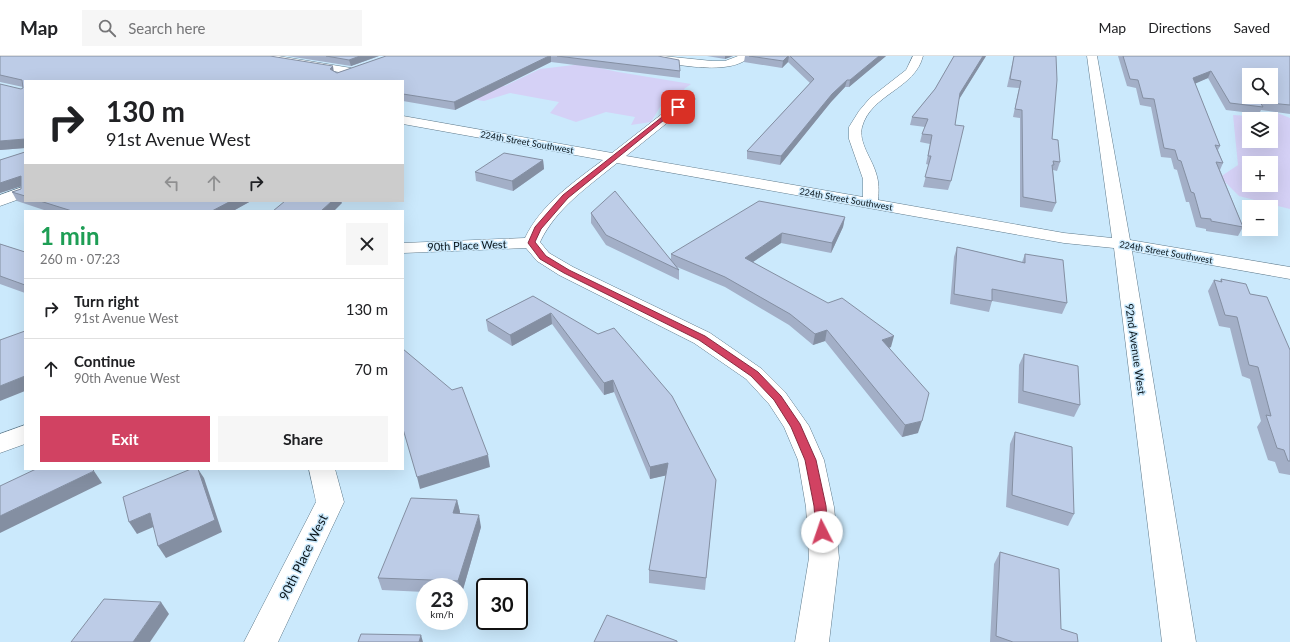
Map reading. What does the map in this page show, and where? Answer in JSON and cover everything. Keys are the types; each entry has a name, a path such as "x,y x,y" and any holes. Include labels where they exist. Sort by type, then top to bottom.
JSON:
{"street":[{"path":"259,56 351,71"},
{"path":"646,56 708,64 735,62 745,56"},
{"path":"870,204 872,187 866,164 855,140 854,131 868,106 883,93 901,82 912,71 918,56"},
{"name":"92nd Avenue West","path":"1092,56 1122,244 1179,642"},
{"path":"331,78 364,66"},
{"path":"689,99 566,196 538,228 532,243 543,257 566,271 702,338 754,374 777,398 796,426 811,460 820,506 824,558 812,642"},
{"name":"224th Street Southwest","path":"404,120 1064,238 1122,244 1290,273"},
{"path":"0,201 24,192"},
{"name":"90th Place West","path":"404,248 532,243"},
{"name":"90th Place West","path":"261,642 330,502 322,470"}],"shaded area":[{"path":"582,64 618,72 691,84 684,89 685,91 660,107 651,122 631,125 635,117 606,112 576,122 550,113 559,102 510,93 484,101 417,91 454,81 505,86 540,69"},
{"path":"1278,113 1290,118 1290,209 1278,206 1278,200 1255,200 1239,196 1220,177 1238,165 1233,115 1242,116 1242,148 1278,148"}],"building":[{"path":"0,56 270,56 333,66 330,69 337,73 386,56 549,56 454,102 404,94 404,80 24,80 24,139 0,141 0,84 21,89 23,88 22,80 0,75"},
{"path":"326,56 360,56 349,60"},
{"path":"557,56 658,56 679,60 680,71"},
{"path":"749,56 788,56 783,61"},
{"path":"790,56 879,56 850,80 847,80 832,94 781,156 747,151 814,79"},
{"path":"954,56 983,56 960,93 955,125 964,126 951,181 925,177 931,156 928,156 932,135 922,134 928,119 912,117 935,89"},
{"path":"1014,56 1056,56 1057,80 1052,139 1058,140 1060,162 1053,161 1054,165 1052,165 1056,203 1023,197 1022,110 1015,109 1021,81 1010,79"},
{"path":"1123,56 1290,56 1290,105 1278,104 1278,68 1242,68 1242,104 1261,104 1263,107 1230,103 1211,71 1193,78 1220,146 1215,145 1223,163 1216,162 1242,227 1201,218 1194,193 1191,192 1181,161 1178,160 1175,150 1164,148 1154,99 1143,98 1138,80 1130,79"},
{"path":"24,152 24,196 12,192 21,189 21,176 0,183 0,160"},
{"path":"504,153 543,160 512,181 475,172"},
{"path":"615,191 679,270 606,235 591,213"},
{"path":"759,201 845,217 832,243 782,233 745,258 828,303 842,298 894,336 882,340 929,393 922,421 905,425 827,330 815,334 790,314 725,277 671,254"},
{"path":"43,202 229,202 214,210 69,210"},
{"path":"284,202 331,202 322,210 274,210"},
{"path":"0,244 24,252 24,285 0,276"},
{"path":"957,247 1025,263 1025,254 1063,260 1067,303 992,289 992,301 954,294"},
{"path":"1221,279 1246,284 1250,294 1267,297 1290,350 1290,461 1288,461 1284,450 1277,448 1266,415 1271,416 1258,367 1249,365 1237,317 1225,315 1214,280 1222,282"},
{"path":"533,296 598,334 614,328 672,396 716,480 706,578 649,570 668,463 650,467 613,380 604,383 551,313 510,335 486,320"},
{"path":"24,331 24,376 0,386 0,340"},
{"path":"404,350 452,390 462,387 488,455 417,477 404,432"},
{"path":"1024,354 1078,366 1080,405 1023,391"},
{"path":"1015,432 1072,447 1074,514 1012,495"},
{"path":"34,470 94,471 0,516 0,486"},
{"path":"189,470 198,470 215,520 158,546 150,513 129,522 123,497"},
{"path":"411,498 457,500 453,513 479,515 459,578 416,578 416,579 378,578"},
{"path":"1000,552 1059,569 1061,629 1077,634 1078,642 1013,642 996,636"},
{"path":"104,599 161,602 133,642 71,642"},
{"path":"607,615 677,641 677,642 594,642"},
{"path":"361,634 421,635 419,642 358,642"}],"route":[{"path":"678,107 566,196 538,228 532,243 543,257 566,271 702,338 754,374 777,398 796,426 811,460 820,506 822,532"}]}
